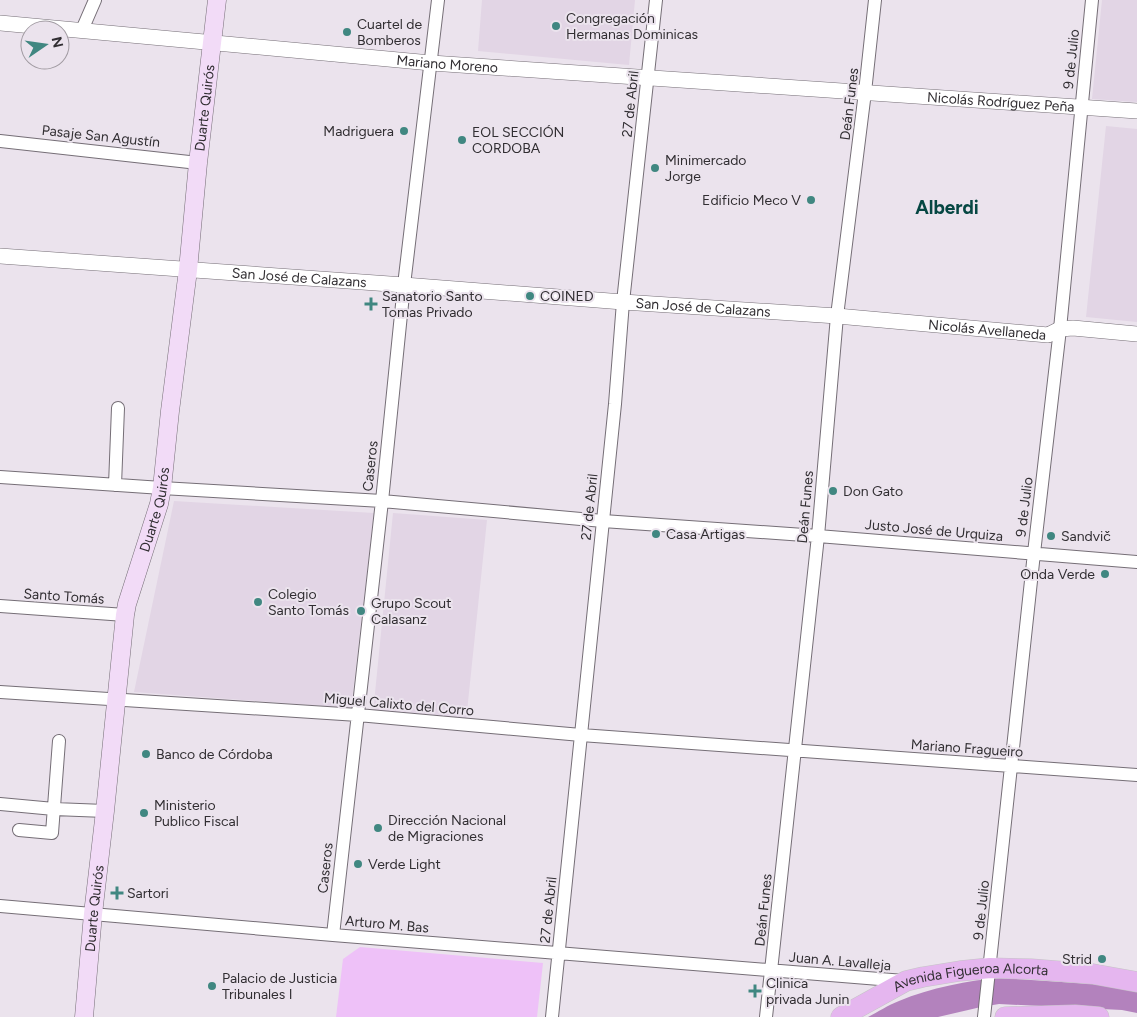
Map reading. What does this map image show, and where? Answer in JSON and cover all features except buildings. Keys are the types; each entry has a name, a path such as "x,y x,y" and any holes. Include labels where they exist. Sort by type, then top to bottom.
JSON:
{"main road":[{"name":"Duarte Quirós","path":"84,1017 93,914 125,616 127,604 159,504 162,488 217,0"},
{"name":"Avenida Figueroa Alcorta","path":"841,1017 906,981 923,976 960,971 990,968 1072,972 1137,982"},
{"path":"1005,1017 1075,1015 1099,1017"}],"street":[{"path":"82,30 94,0"},
{"name":"Caseros","path":"333,935 382,501 404,285 438,0"},
{"name":"27 de Abril","path":"552,1017 615,404 623,302 656,0"},
{"name":"Deán Funes","path":"766,1017 818,536 837,316 866,92 875,0"},
{"name":"9 de Julio","path":"984,1017 1060,329 1092,0"},
{"name":"Mariano Moreno","path":"0,23 431,62 866,92"},
{"name":"Nicolás Rodríguez Peña","path":"866,92 1137,111"},
{"name":"Pasaje San Agustín","path":"0,141 198,163"},
{"name":"San José de Calazans","path":"0,256 837,316"},
{"name":"Nicolás Avellaneda","path":"837,316 1048,335 1060,329 1073,328 1137,334"},
{"path":"115,485 118,408"},
{"name":"Justo José de Urquiza","path":"0,477 382,501 603,521 818,536 1137,562"},
{"name":"Santo Tomás","path":"0,606 125,616"},
{"name":"Miguel Calixto del Corro","path":"0,692 358,715 795,750"},
{"path":"19,830 52,832 59,741"},
{"name":"Mariano Fragueiro","path":"795,750 1137,775"},
{"path":"0,804 105,811"},
{"name":"Arturo M. Bas","path":"0,906 771,970"},
{"name":"Juan A. Lavalleja","path":"771,970 906,981"}],"shaded area":[{"name":"Congregación Hermanas Dominicas","path":"482,0 635,0 629,65 478,51"},
{"path":"1102,0 1137,0 1137,102 1092,99"},
{"path":"1106,126 1137,129 1137,322 1086,317"},
{"name":"Colegio Santo Tomás","path":"174,501 374,513 351,708 134,692"},
{"path":"393,513 487,520 466,721 373,713"},
{"path":"360,947 543,963 537,1017 336,1017 343,959"},
{"path":"1001,978 1122,986 1137,989 1137,1013 1122,1010 999,1004 938,1017 868,1017 895,1003 924,992 963,983"}],"place":[{"name":"Congregación Hermanas Dominicas","path":"556,26"},
{"name":"Cuartel de Bomberos","path":"347,32"},
{"name":"Madriguera","path":"404,131"},
{"name":"EOL SECCIÓN CORDOBA","path":"462,140"},
{"name":"Minimercado Jorge","path":"655,168"},
{"name":"Edificio Meco V","path":"811,200"},
{"name":"COINED","path":"530,296"},
{"name":"Sanatorio Santo Tomas Privado","path":"371,304"},
{"name":"Don Gato","path":"833,491"},
{"name":"Casa Artigas","path":"656,534"},
{"name":"Sandvič","path":"1051,536"},
{"name":"Onda Verde","path":"1105,574"},
{"name":"Colegio Santo Tomás","path":"258,602"},
{"name":"Grupo Scout Calasanz","path":"361,611"},
{"name":"Banco de Córdoba","path":"146,754"},
{"name":"Ministerio Publico Fiscal","path":"144,813"},
{"name":"Dirección Nacional de Migraciones","path":"378,828"},
{"name":"Verde Light","path":"358,864"},
{"name":"Sartori","path":"117,893"},
{"name":"Strid","path":"1102,959"},
{"name":"Palacio de Justicia Tribunales I","path":"212,986"},
{"name":"Clinica privada Junin","path":"755,991"}],"district":[{"name":"Alberdi","path":"947,207"}]}
